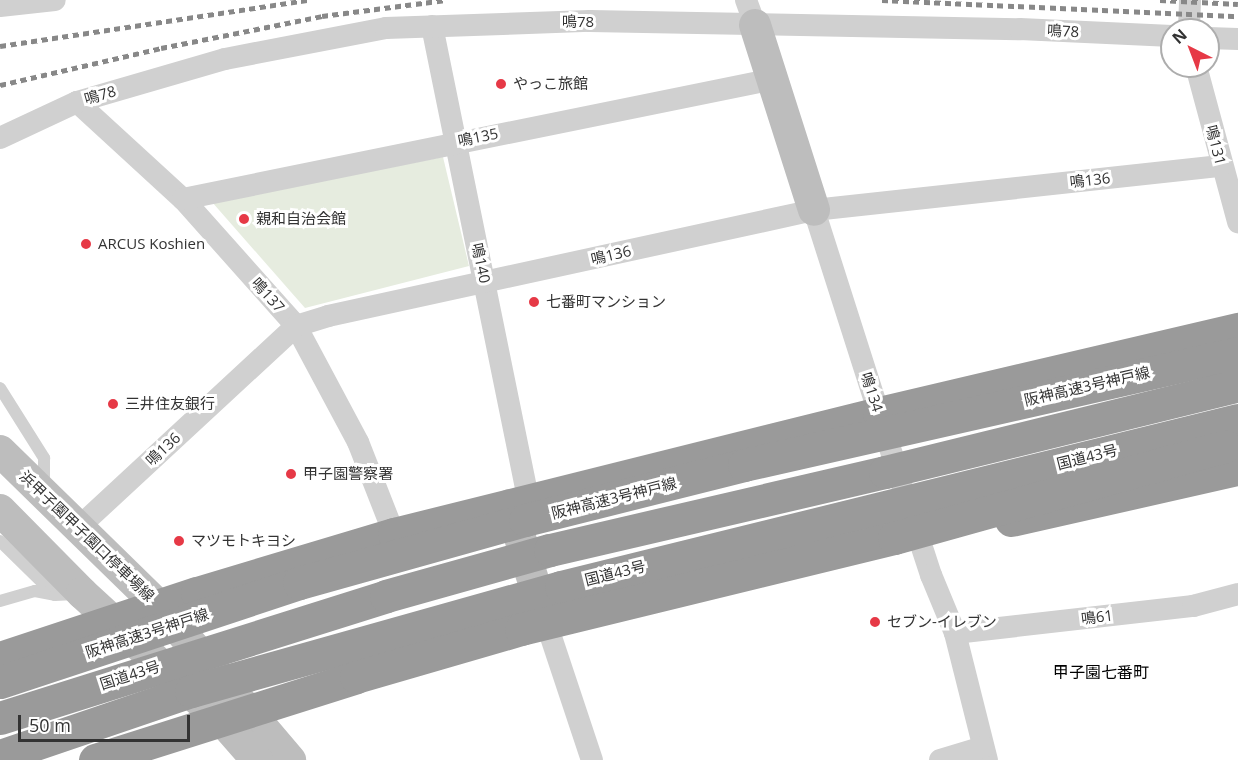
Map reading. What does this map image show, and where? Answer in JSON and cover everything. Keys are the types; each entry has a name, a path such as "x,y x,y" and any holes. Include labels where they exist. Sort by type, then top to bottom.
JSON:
{"highway":[{"path":"0,658 158,605 394,534 879,412 1238,329"},
{"name":"阪神高速3号神戸線","path":"0,682 299,583 525,520 744,465 1238,353"},
{"name":"国道43号","path":"0,718 386,596 550,550 897,469 1238,385"},
{"name":"国道43号","path":"0,756 190,692 561,587 1238,420"},
{"path":"95,760 356,677 521,629 894,538 1238,442"},
{"path":"121,760 549,632 920,541 1238,469"}],"main road":[{"name":"鳴134","path":"751,12 814,210"},
{"name":"浜甲子園甲子園口停車場線","path":"0,451 158,605 243,723 256,760"},
{"name":"鳴140","path":"519,503 549,632"},
{"name":"浜甲子園甲子園口停車場線","path":"0,510 69,594 114,620 290,760"}],"street":[{"path":"0,6 55,0"},
{"path":"1190,0 1190,18"},
{"name":"鳴78","path":"0,138 77,102 225,59 386,28 590,21 751,12 1160,35"},
{"name":"鳴140","path":"432,26 485,283 519,503"},
{"path":"1220,38 1238,39"},
{"name":"鳴131","path":"1200,78 1221,166 1238,222"},
{"name":"鳴135","path":"183,199 456,141 774,79"},
{"name":"鳴137","path":"77,102 183,199 296,326 358,442 394,534"},
{"name":"鳴136","path":"79,526 296,326 328,316 814,210 1221,166"},
{"name":"鳴134","path":"814,210 920,541 955,633 985,754"},
{"name":"鳴61","path":"955,633 1193,606 1238,594"},
{"name":"鳴140","path":"549,632 592,760"},
{"path":"940,760 985,754"}],"lane":[{"path":"0,388 44,458 44,494"},
{"path":"0,541 69,594"},
{"path":"0,602 35,591 69,594"}],"shaded area":[{"path":"443,157 469,266 305,308 212,202"}],"railway":[{"path":"0,46 309,0"},
{"path":"0,85 161,48 322,16 446,0"},
{"path":"882,0 1238,16"},
{"path":"1160,0 1238,4"}],"place":[{"name":"やっこ旅館","path":"501,84"},
{"name":"親和自治会館","path":"244,219"},
{"name":"ARCUS Koshien","path":"86,244"},
{"name":"七番町マンション","path":"534,302"},
{"name":"三井住友銀行","path":"113,404"},
{"name":"甲子園警察署","path":"291,474"},
{"name":"マツモトキヨシ","path":"179,541"},
{"name":"セブン-イレブン","path":"875,622"}],"district":[{"name":"甲子園七番町","path":"1101,672"}]}
